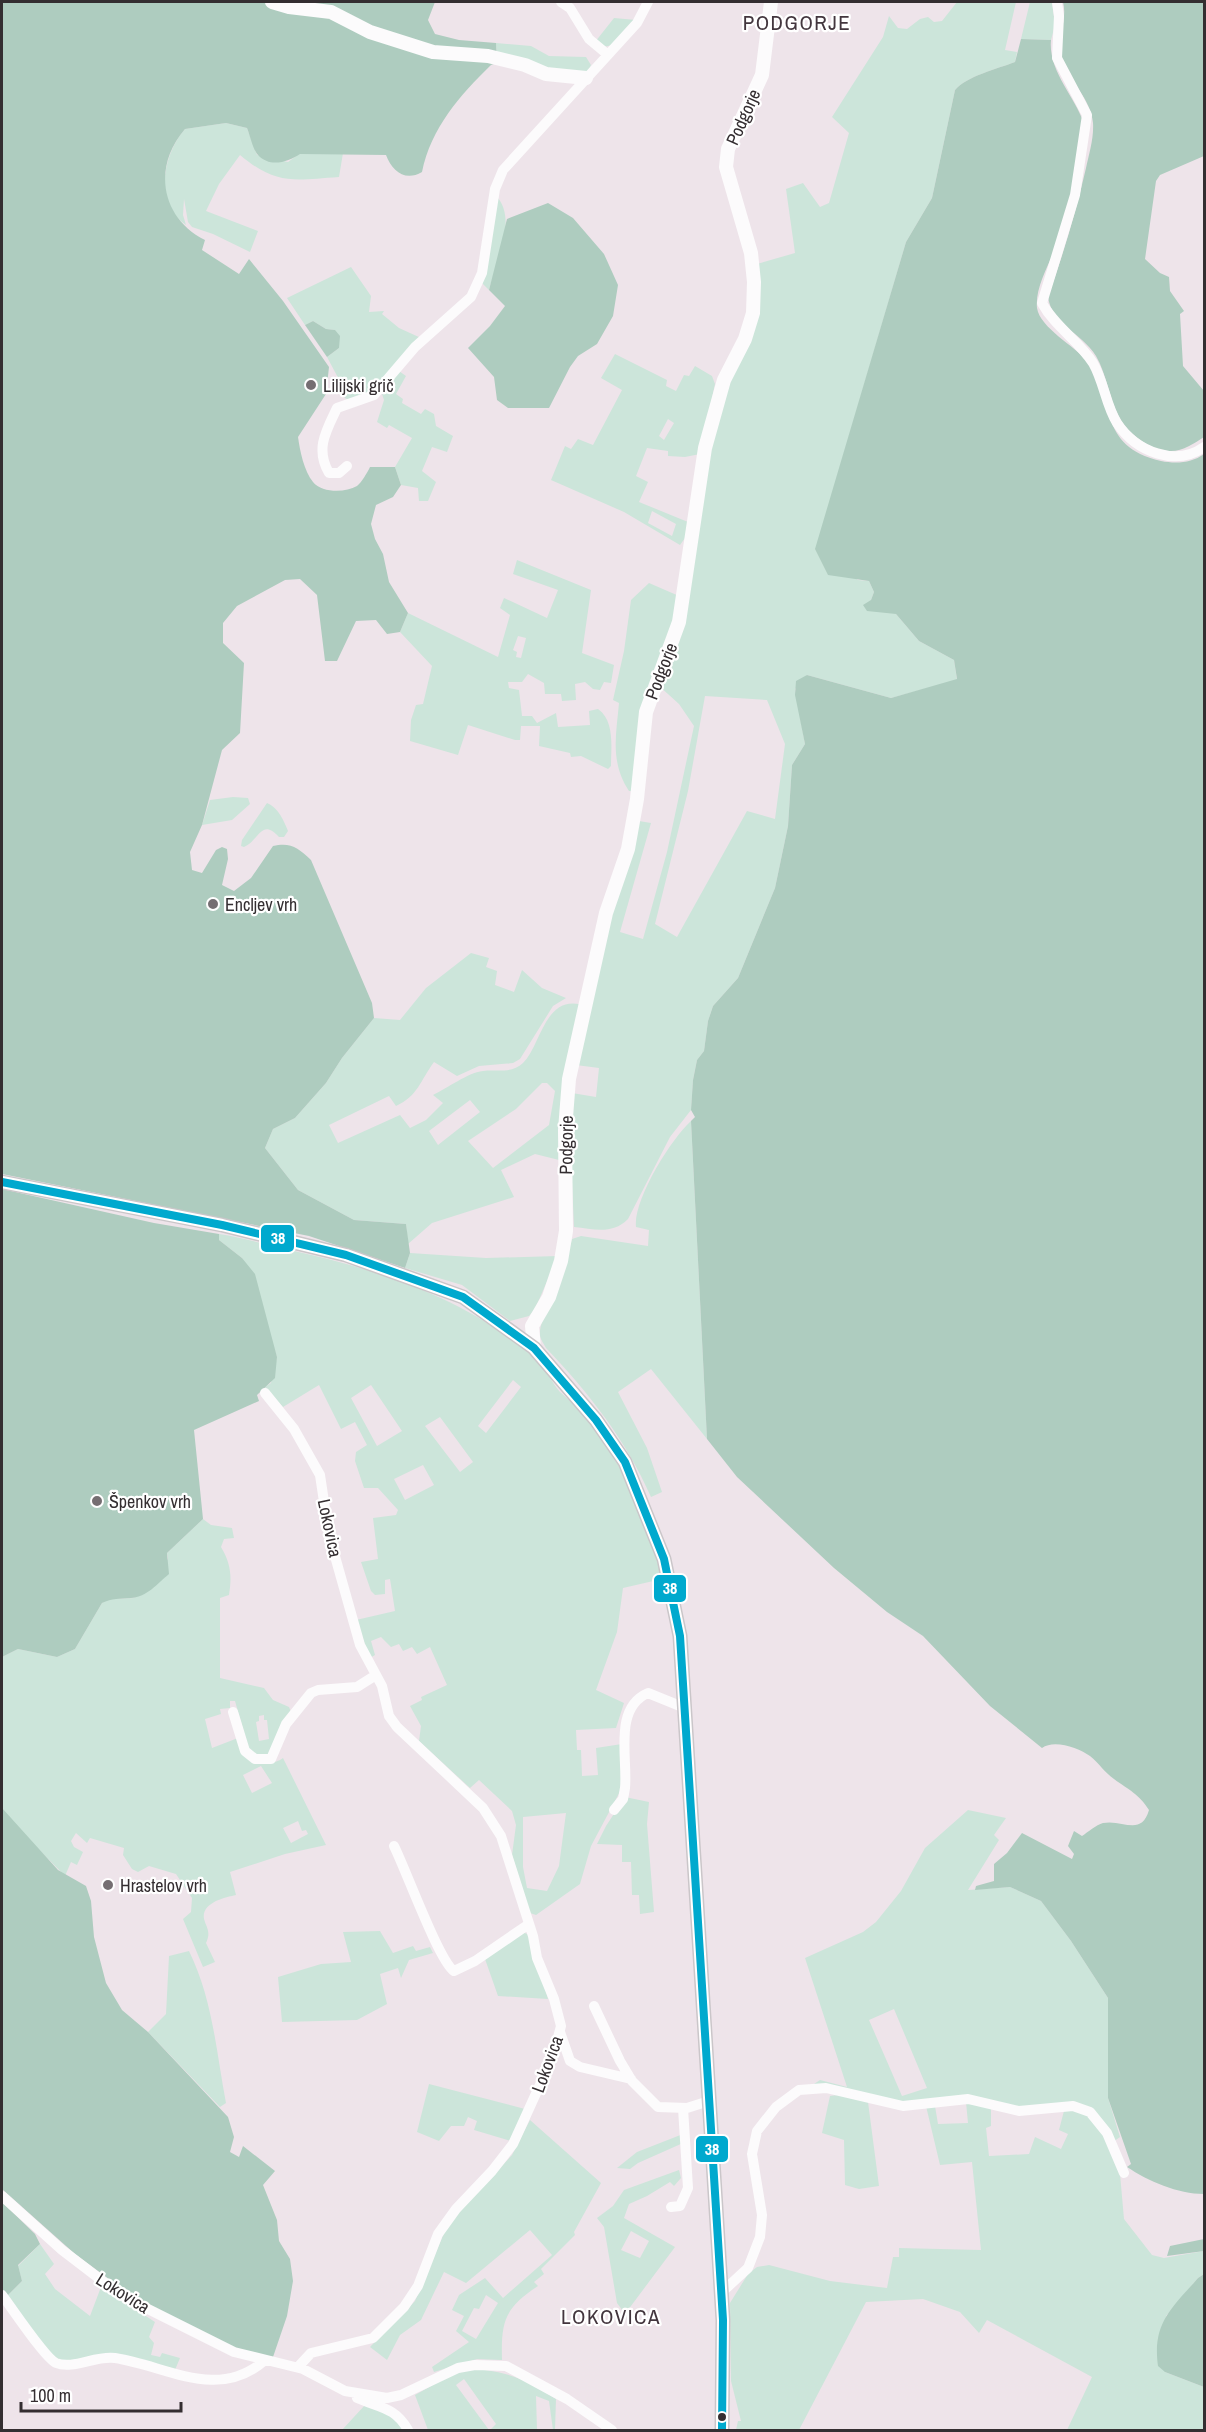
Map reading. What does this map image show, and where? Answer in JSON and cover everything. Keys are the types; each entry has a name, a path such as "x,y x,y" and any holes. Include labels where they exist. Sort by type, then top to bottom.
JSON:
{"main road":[{"path":"2,1182 222,1225 346,1255 463,1297 534,1348 596,1420 625,1462 643,1501 664,1558 681,1636 721,2294 722,2430"}],"street":[{"path":"272,2 331,12 370,32 433,52 488,56 525,65 546,74 586,78"},
{"path":"561,2 570,8 589,39 607,54"},
{"path":"347,466 339,473 329,473 321,460 323,442 337,408 374,395 415,347 471,297 482,273 495,189 503,170 637,23 648,2"},
{"name":"Podgorje","path":"534,1348 532,1326 549,1297 561,1261 566,1231 565,1130 569,1079 606,913 628,849 638,798 646,712 679,622 705,448 720,391 745,339 753,313 754,282 751,254 726,167 728,149 762,75 771,2"},
{"path":"1057,2 1059,16 1057,58 1087,115 1075,195 1042,303 1050,317 1092,362 1117,423 1130,437 1143,448 1173,458 1191,456 1204,447"},
{"name":"Lokovica","path":"265,1393 294,1429 320,1475 329,1535 356,1632 376,1674 389,1716 397,1727 458,1783 493,1823 506,1848 537,1958 559,2013 560,2031 553,2055 513,2144 492,2171 456,2208 438,2234 418,2286 408,2302 373,2338 311,2354 298,2367"},
{"path":"233,1712 245,1751 255,1759 271,1759 286,1724 311,1693 318,1690 357,1687 376,1674"},
{"path":"615,1810 623,1798 625,1788 626,1722 640,1697 648,1694 685,1708"},
{"path":"394,1846 436,1946 448,1967 454,1971 475,1961 529,1924"},
{"path":"594,2006 631,2079 658,2107 683,2108 709,2101"},
{"path":"560,2031 570,2061 580,2067 631,2079"},
{"path":"721,2294 748,2268 759,2237 762,2215 752,2154 757,2131 776,2107 799,2090 826,2088 903,2106 968,2099 1019,2111 1073,2106 1090,2112 1107,2133 1124,2173"},
{"path":"670,2207 680,2206 688,2188 683,2108"},
{"name":"Lokovica","path":"2,2196 62,2250 122,2296 234,2352 264,2361 298,2367 350,2392 357,2398 391,2410 400,2417 408,2430"},
{"path":"2,2295 48,2357 62,2365 115,2358 214,2380 244,2376 264,2361"},
{"name":"Lokovica","path":"350,2392 387,2398 401,2395 458,2368 483,2364 506,2366 567,2399 612,2430"}],"green space":[{"path":"2,2 435,2 428,20 435,34 459,40 496,43 497,63 491,65 480,76 448,113 432,141 422,172 416,175 400,173 392,166 386,155 300,154 285,161 273,163 256,153 247,128 226,123 185,129 168,159 165,175 166,190 171,205 179,219 205,240 202,250 239,274 249,259 283,301 329,367 326,394 298,437 305,467 313,482 328,490 346,490 357,486 370,467 395,467 401,485 393,497 376,505 371,524 375,539 383,554 389,582 408,613 400,632 387,634 376,620 356,621 337,661 325,661 317,595 300,579 285,580 237,606 223,623 223,643 244,663 240,733 222,750 202,825 190,852 192,870 202,873 216,850 222,847 227,849 228,859 222,885 234,891 251,878 273,846 294,847 311,860 372,1003 374,1018 342,1058 326,1083 295,1118 273,1129 265,1148 298,1190 354,1220 406,1224 410,1253 405,1268 309,1236 2,1174"},
{"path":"957,2 1016,2 1005,50 1017,52 1015,62 975,77 955,90 932,198 906,242 816,549 858,580 869,581 874,592 871,600 896,614 919,641 954,660 957,680 891,698 807,675 795,689 805,744 792,765 788,826 775,888 738,978 713,1006 708,1021 704,1051 697,1060 691,1110 670,1137 628,1219 609,1229 574,1227 569,1116 572,1093 596,1097 599,1068 576,1065 609,917 639,821 651,823 620,932 643,939 667,852 694,726 679,704 658,685 672,655 709,447 738,359 757,264 795,253 786,189 803,183 820,207 829,203 849,133 832,117 883,37 889,16 898,28 907,29 920,19 928,17 934,22 942,21","holes":["705,696 767,700 785,744 775,819 747,811 677,937 655,924 688,791"]},
{"path":"1030,2 1052,2 1055,25 1051,40 1021,39"},
{"path":"1063,2 1204,2 1204,156 1160,175 1156,181 1145,259 1160,273 1169,277 1170,291 1184,311 1180,314 1183,366 1204,391 1204,437 1180,450 1164,450 1148,445 1128,429 1116,410 1096,356 1055,315 1048,297 1078,201 1093,129 1088,106 1066,69 1060,54 1064,17"},
{"path":"614,18 636,20 613,45 603,47 595,42"},
{"path":"1021,39 1051,40 1053,62 1084,123 1066,214 1038,292 1037,308 1040,315 1051,330 1087,361 1096,376 1117,433 1126,445 1140,454 1167,462 1189,461 1204,454 1204,2194 1184,2192 1164,2186 1127,2167 1131,2164 1108,2098 1108,1998 1071,1941 1041,1901 1010,1887 975,1890 976,1886 994,1881 994,1864 1007,1853 1022,1833 1072,1859 1074,1854 1068,1846 1074,1831 1082,1836 1103,1823 1136,1825 1146,1818 1149,1810 1137,1796 1111,1777 1090,1756 1080,1750 1060,1744 1047,1745 1042,1748 990,1706 923,1636 887,1612 834,1568 737,1477 707,1439 691,1121 695,1117 691,1110 697,1060 704,1051 708,1021 713,1006 738,978 775,888 788,826 792,765 805,744 795,695 796,681 807,675 891,698 957,679 954,660 919,641 896,614 867,611 863,605 871,600 874,592 869,581 828,575 815,549 906,242 932,198 955,90 975,77 1015,62"},
{"path":"496,43 531,46 549,56 586,57 591,65 587,73 497,63"},
{"path":"226,123 247,128 257,155 288,162 299,154 343,153 339,177 298,180 286,179 265,172 240,155 219,184 206,211 258,231 250,252 213,234 192,227 188,222 184,199 183,215 186,225 169,205 166,192 167,165 177,140 185,129"},
{"path":"495,195 502,204 505,228 504,241 489,290 482,283"},
{"path":"548,203 573,218 604,254 618,285 613,316 597,344 578,356 570,367 549,408 508,408 497,400 494,377 468,348 490,326 505,306 489,290 507,219"},
{"path":"351,267 371,296 369,312 384,311 382,314 399,328 421,338 366,397 351,401 345,398 340,390 343,387 327,357 339,348 335,330 326,329 313,321 305,325 287,298"},
{"path":"313,321 326,329 335,330 340,336 339,348 327,357 305,325"},
{"path":"615,354 667,380 666,386 676,391 684,375 689,376 695,366 712,376 715,384 700,454 685,457 668,456 668,451 647,448 636,476 648,482 639,502 688,522 685,538 680,545 624,512 551,480 565,446 571,449 578,439 593,445 622,390 601,378","holes":["668,419 674,423 664,440 659,436","652,511 676,524 672,536 648,523"]},
{"path":"396,369 406,376 396,394 403,399 402,403 421,414 425,409 434,414 436,426 453,436 447,452 432,447 422,471 436,482 428,501 419,501 418,488 401,485 395,467 412,438 389,425 387,428 377,422 384,400 382,394"},
{"path":"517,560 591,590 582,653 614,665 611,683 604,682 600,690 593,689 585,682 575,684 576,700 562,701 561,694 545,694 544,683 528,674 522,682 508,682 509,688 519,690 522,716 532,716 537,723 556,713 558,727 590,725 589,711 598,709 610,727 611,766 608,769 581,756 571,757 570,753 539,746 540,726 521,726 520,740 515,740 468,725 458,755 410,741 411,720 416,705 423,704 432,666 400,632 408,613 498,657 510,615 500,608 504,598 547,618 558,590 513,574","holes":["518,636 526,638 521,658 516,657 517,652 513,650"]},
{"path":"649,583 679,596 666,645 644,701 634,791 629,791 619,770 617,759 619,703 613,700 624,651 631,600"},
{"path":"248,798 250,804 232,820 202,825 210,800"},
{"path":"267,803 277,811 288,831 284,837 279,837 273,831 264,830 249,844 241,846 242,840"},
{"path":"471,953 489,958 486,967 497,971 495,985 514,992 522,970 542,988 566,998 553,1006 520,1059 513,1063 479,1066 457,1076 434,1062 414,1093 403,1102 396,1106 389,1096 329,1125 338,1143 400,1115 410,1128 426,1120 443,1103 433,1095 477,1072 509,1070 519,1066 529,1055 551,1015 558,1008 567,1004 579,1004 560,1106 559,1160 535,1154 501,1170 514,1197 432,1223 408,1244 406,1224 354,1220 298,1190 265,1148 273,1129 295,1118 326,1083 342,1058 374,1018 400,1020 426,988","holes":["542,1083 547,1083 555,1091 549,1125 493,1168 468,1141 516,1109","470,1100 480,1112 438,1145 429,1131"]},
{"path":"691,1121 707,1439 651,1369 618,1392 647,1448 662,1492 651,1497 630,1456 605,1418 546,1348 540,1337 548,1304 572,1239 581,1236 648,1246 649,1230 636,1227 641,1202 664,1155"},
{"path":"2,1189 154,1223 219,1234 219,1240 242,1258 255,1274 277,1357 275,1378 257,1395 259,1401 194,1430 203,1519 167,1553 169,1574 142,1595 102,1603 75,1649 57,1657 18,1649 2,1657"},
{"path":"219,1234 227,1235 350,1265 418,1288 482,1320 511,1339 539,1362 560,1392 587,1415 610,1449 632,1493 662,1579 623,1588 617,1632 596,1690 624,1703 616,1728 576,1730 577,1750 581,1750 582,1776 598,1775 596,1748 622,1744 624,1784 591,1846 580,1884 536,1915 530,1913 512,1855 516,1825 512,1811 479,1780 470,1788 419,1741 421,1726 410,1706 422,1700 421,1697 447,1685 430,1647 417,1654 412,1647 403,1651 399,1644 391,1647 381,1637 371,1641 375,1655 370,1658 356,1620 395,1611 390,1579 385,1580 385,1594 375,1595 371,1591 361,1562 378,1559 373,1518 396,1515 398,1510 378,1488 364,1488 355,1461 356,1452 367,1445 355,1422 341,1429 319,1385 283,1407 265,1387 271,1383 277,1357 242,1258 219,1240","holes":["513,1380 521,1387 486,1433 478,1426","371,1385 402,1431 377,1446 351,1398","440,1417 473,1462 460,1472 425,1426","423,1465 434,1485 405,1500 394,1479","566,1813 559,1866 547,1891 527,1888 523,1867 523,1817"]},
{"path":"410,1253 486,1258 558,1256 535,1309 529,1316 510,1321 462,1285 405,1268"},
{"path":"203,1519 211,1525 232,1528 234,1538 224,1539 221,1547 229,1565 230,1582 229,1595 220,1598 220,1678 264,1688 273,1700 289,1707 291,1712 270,1754 256,1756 249,1750 235,1701 230,1701 230,1708 220,1709 221,1714 205,1719 212,1748 238,1738 246,1757 253,1761 274,1762 283,1758 326,1845 285,1854 230,1872 236,1895 215,1902 204,1913 208,1933 206,1943 215,1962 203,1967 183,1919 191,1912 192,1898 176,1874 149,1866 138,1872 132,1869 123,1855 124,1848 90,1838 87,1843 76,1833 71,1841 74,1847 83,1852 77,1865 71,1862 65,1876 5,1815 2,1808 2,1657 18,1649 57,1657 75,1649 102,1603 109,1599 134,1598 168,1559 167,1553","holes":["264,1715 264,1720 267,1720 269,1739 259,1741 256,1722 259,1721 259,1716","261,1766 272,1783 252,1793 243,1775","298,1821 302,1831 306,1830 308,1834 291,1843 283,1828"]},
{"path":"625,1797 649,1802 647,1824 654,1912 640,1914 639,1895 632,1895 631,1862 622,1862 622,1845 597,1844"},
{"path":"2,1808 58,1870 86,1886 91,1901 94,1937 106,1983 122,2010 148,2032 228,2117 234,2137 230,2152 239,2157 243,2146 275,2171 263,2185 277,2220 279,2241 290,2259 293,2281 287,2316 273,2357 236,2350 136,2299 75,2254 2,2189"},
{"path":"968,1810 1006,1818 994,1835 999,1840 968,1890 1010,1887 1041,1901 1071,1941 1108,1998 1108,2098 1120,2137 1113,2142 1088,2109 1021,2108 979,2097 907,2103 814,2084 820,2080 847,2087 805,1958 863,1932 876,1922 901,1891 925,1848","holes":["894,2009 927,2088 902,2096 869,2020"]},
{"path":"380,1931 393,1953 413,1946 416,1951 430,1947 433,1953 409,1960 401,1978 398,1968 380,1974 387,2004 357,2020 282,2022 278,1977 321,1964 351,1962 343,1932"},
{"path":"522,1932 530,1935 548,1999 498,1996 485,1959"},
{"path":"189,1951 204,1988 213,2026 226,2103 220,2107 148,2032 166,2014 169,1956"},
{"path":"429,2084 525,2109 511,2141 474,2130 477,2121 468,2117 464,2126 451,2126 439,2141 417,2132"},
{"path":"845,2094 868,2102 879,2186 859,2189 845,2185 844,2140 822,2133 830,2096"},
{"path":"966,2102 991,2107 991,2126 986,2128 989,2156 1029,2154 1035,2137 1061,2149 1068,2134 1059,2130 1065,2107 1085,2111 1102,2130 1120,2174 1124,2219 1152,2255 1164,2258 1204,2251 1204,2274 1166,2316 1165,2372 1204,2387 1204,2430 1067,2430 1092,2377 987,2320 979,2333 960,2312 923,2299 866,2302 799,2430 736,2430 738,2421 741,2421 731,2381 730,2303 748,2274 757,2267 769,2265 830,2281 887,2288 893,2257 899,2257 899,2248 981,2250 972,2162 940,2165 926,2106 935,2106 938,2124 968,2123"},
{"path":"530,2120 601,2183 574,2232 575,2235 541,2269 544,2274 534,2282 538,2286 511,2309 502,2336 502,2360 477,2359 434,2372 432,2367 469,2342 456,2331 464,2316 452,2310 459,2295 485,2278 503,2298 552,2255 530,2230 466,2283 444,2272 421,2320 400,2335 387,2360 370,2347 415,2301 448,2224 512,2155","holes":["486,2295 498,2303 476,2339 462,2331 474,2308 479,2309"]},
{"path":"683,2134 683,2143 638,2163 630,2169 617,2168 637,2152"},
{"path":"679,2170 681,2178 674,2186 670,2182 629,2204 624,2218 675,2247 625,2314 617,2303 604,2227 597,2218 613,2206 624,2190","holes":["631,2231 649,2241 640,2258 621,2250"]},
{"path":"2,2202 35,2234 40,2244 18,2265 22,2281 6,2297 2,2292"},
{"path":"1204,2239 1204,2251 1167,2256 1170,2246"},
{"path":"40,2244 54,2264 45,2274 55,2289 90,2316 101,2287 155,2322 149,2337 154,2343 151,2355 160,2357 162,2353 180,2358 175,2370 144,2363 54,2360 6,2297 22,2281 18,2266"},
{"path":"1204,2274 1204,2387 1165,2372 1158,2366 1157,2351 1158,2338 1166,2317 1180,2298"},
{"path":"475,2369 499,2372 518,2378 556,2399 555,2430 553,2430 549,2401 536,2396 537,2430 490,2430 496,2424 464,2379 456,2385 489,2430 428,2430 415,2395 456,2372"},
{"path":"365,2405 392,2414 405,2430 342,2430"}],"transit line":[{"name":"38","path":"2,1182 222,1225 346,1255 463,1297 534,1348 596,1420 625,1462 664,1559 680,1636 723,2320 722,2430"}],"place":[{"name":"Lilijski grič","path":"311,385"},
{"name":"Encljev vrh","path":"213,904"},
{"name":"Špenkov vrh","path":"97,1501"},
{"name":"Hrastelov vrh","path":"108,1885"}],"district":[{"name":"PODGORJE","path":"797,22"},
{"name":"LOKOVICA","path":"611,2316"}]}
